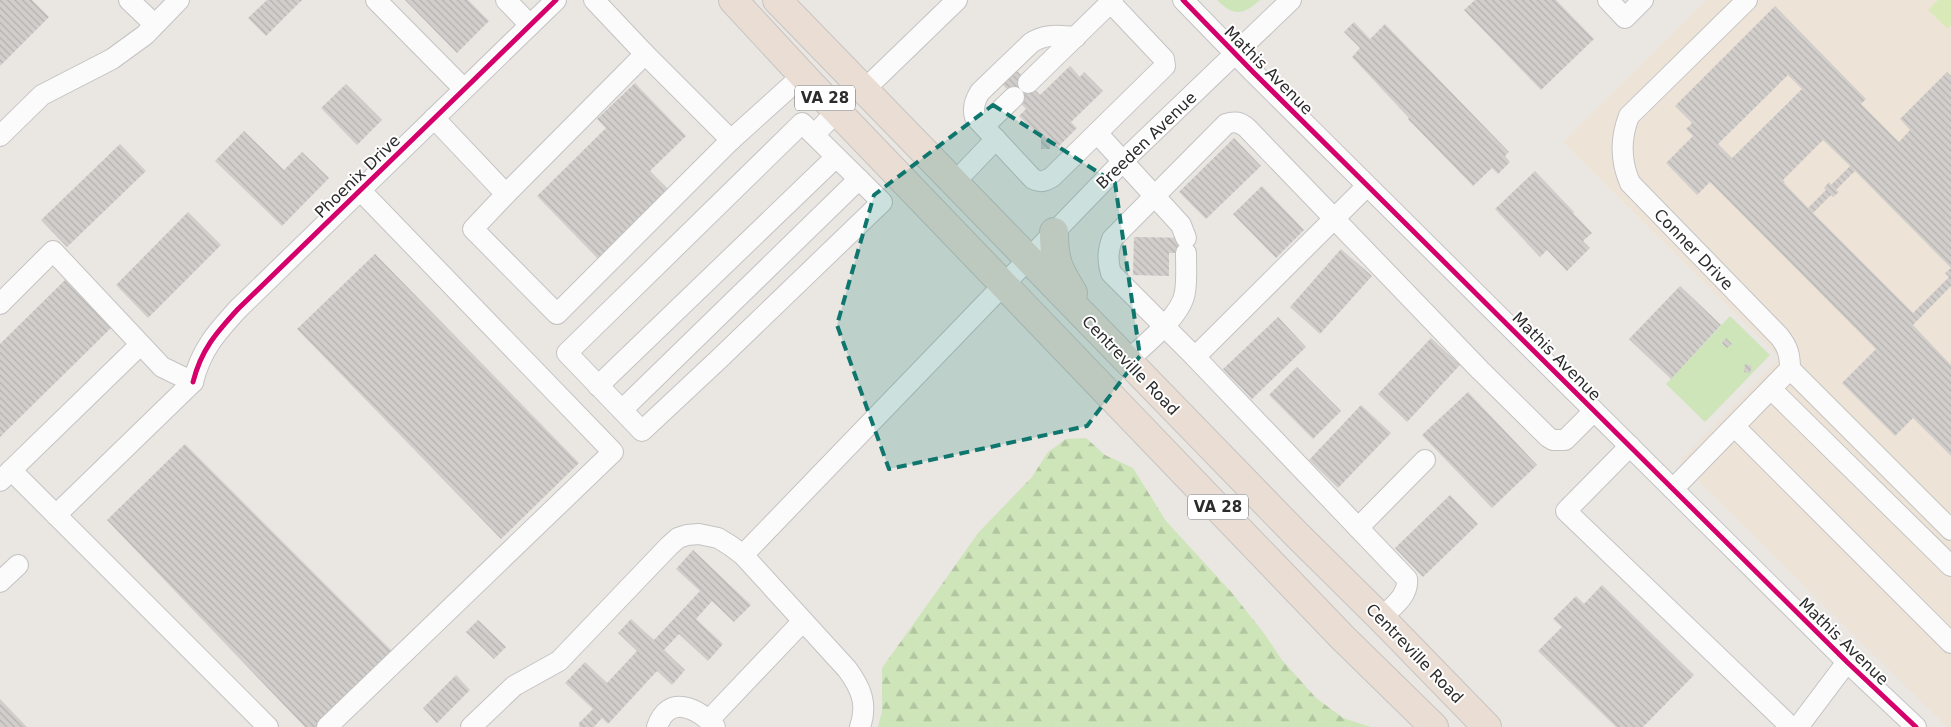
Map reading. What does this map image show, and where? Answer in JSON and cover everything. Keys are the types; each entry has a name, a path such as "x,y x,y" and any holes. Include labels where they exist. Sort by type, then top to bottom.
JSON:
{"highway":[{"name":"VA 28","path":"733,0 837,111 1343,638 1434,727"},
{"name":"Centreville Road","path":"777,0 1127,361 1487,727"},
{"path":"1054,232 1054,250 1057,265 1093,326"}],"street":[{"path":"129,0 154,24"},
{"path":"0,136 42,95 112,59 145,35 179,0"},
{"path":"376,0 464,89"},
{"path":"506,0 530,25"},
{"name":"Phoenix Drive","path":"193,382 197,364 210,339 238,309 556,0"},
{"path":"594,0 730,140"},
{"path":"864,90 957,0"},
{"name":"Mathis Avenue","path":"1183,0 1367,186 1847,662 1916,727"},
{"name":"Breeden Avenue","path":"743,555 1123,161 1291,0"},
{"path":"1608,0 1625,18 1643,0"},
{"name":"Conner Drive","path":"1747,0 1629,116 1622,139 1622,154 1625,173 1630,183 1786,344 1790,355 1790,369"},
{"path":"1028,83 1076,37 1112,1 1164,59 1165,66 1052,177 1042,182 1033,179 985,127 974,113 975,100 980,92 1030,43 1045,36 1076,37"},
{"path":"645,54 473,229 557,314 730,140 803,75"},
{"path":"954,183 985,127 1014,97"},
{"path":"814,135 837,111"},
{"path":"434,118 506,194"},
{"path":"1381,618 1406,593 1407,579 1195,357 1111,273 1108,262 1108,250 1112,239 1226,124 1233,121 1241,123 1247,128 1480,370 1548,437 1553,440 1565,440 1594,411"},
{"path":"802,122 836,157 882,202 642,431 567,353 802,122"},
{"path":"1097,133 1181,225 1186,245 1185,293 1182,303 1164,325 1127,361"},
{"path":"598,386 836,157"},
{"path":"622,410 859,179"},
{"path":"1195,357 1367,186"},
{"path":"327,727 614,452 360,190"},
{"path":"0,304 53,251 162,367 193,382 56,515"},
{"path":"140,345 6,475 56,515 268,727"},
{"path":"1673,489 1790,369 1951,530"},
{"path":"1771,389 1951,566"},
{"path":"1735,427 1951,643"},
{"path":"1630,446 1566,510 1791,727"},
{"path":"1358,528 1425,460"},
{"path":"471,727 514,686 559,661 668,546 678,538 687,535 709,535 731,546 743,555 847,669 858,683 864,704 860,727"},
{"path":"0,582 18,565"},
{"path":"657,727 664,713 677,707 693,710 712,724 803,621"},
{"path":"1798,727 1847,662"}],"highlighted area":[{"path":"993,105 1115,183 1140,356 1087,426 889,469 837,325 874,195"}],"shaded area":[{"path":"1706,0 1951,0 1951,727 1947,727 1679,462 1780,358 1563,142"}],"green space":[{"path":"1217,0 1260,0 1248,9 1238,12 1228,9"},
{"path":"1938,0 1951,0 1951,25 1948,29 1928,10"},
{"path":"1730,316 1770,355 1705,422 1666,384"},
{"path":"1086,438 1105,455 1133,468 1166,521 1232,593 1263,632 1282,660 1316,698 1343,718 1371,727 878,727 882,711 882,668 978,533 1032,477 1048,452 1066,439"}],"building":[{"path":"0,0 32,0 49,17 0,66"},
{"path":"267,0 302,0 266,36 248,18"},
{"path":"405,0 468,0 489,21 457,53"},
{"path":"1475,0 1556,0 1594,39 1541,90 1464,10"},
{"path":"1775,6 1866,99 1861,104 1899,142 1910,130 1900,119 1947,72 1951,76 1951,268 1951,286 1913,325 1951,365 1951,456 1913,418 1895,436 1842,383 1876,349 1710,182 1697,195 1666,163 1693,136 1686,129 1692,123 1675,106","holes":["1788,75 1802,89 1732,158 1718,144","1823,140 1850,166 1831,185 1829,182 1824,188 1826,190 1808,208 1783,180","1855,171 1951,268 1945,273 1949,277 1913,313 1813,213 1831,195 1833,197 1839,192 1836,190"]},
{"path":"1354,22 1370,39 1385,24 1509,152 1505,156 1510,162 1498,174 1492,168 1473,186 1408,119 1352,57 1360,48 1344,32"},
{"path":"1070,66 1080,77 1084,72 1103,91 1071,122 1077,128 1057,148 1051,142 1050,149 1041,149 1041,139 1019,116 1026,109 1001,83 1015,69 1040,95"},
{"path":"635,83 686,136 650,171 671,192 600,261 537,196 606,128 597,119"},
{"path":"346,84 382,120 357,145 321,108"},
{"path":"244,131 284,170 302,152 329,178 282,226 215,161"},
{"path":"1234,138 1261,166 1206,219 1179,192"},
{"path":"120,144 146,171 67,247 41,220"},
{"path":"1535,171 1592,233 1583,241 1590,248 1567,271 1547,250 1540,257 1495,209"},
{"path":"1262,186 1304,230 1276,258 1233,214"},
{"path":"188,212 221,245 148,318 116,285"},
{"path":"1134,237 1193,238 1193,253 1169,253 1169,276 1133,275"},
{"path":"1341,249 1372,276 1320,334 1290,307"},
{"path":"375,254 579,463 501,539 297,329"},
{"path":"65,280 111,328 0,437 0,344"},
{"path":"1680,286 1721,325 1671,379 1629,339"},
{"path":"1278,317 1306,347 1252,399 1223,369"},
{"path":"1431,338 1460,365 1407,422 1378,394"},
{"path":"1726,338 1732,344 1727,348 1722,343"},
{"path":"1745,364 1752,366 1750,373 1744,372"},
{"path":"1297,367 1341,411 1313,439 1269,395"},
{"path":"1468,392 1537,465 1492,508 1422,435"},
{"path":"1361,405 1391,433 1338,488 1309,460"},
{"path":"185,444 395,654 317,727 305,727 107,520"},
{"path":"1450,495 1478,524 1423,577 1395,548"},
{"path":"693,550 751,605 734,622 712,601 696,619 723,644 708,661 679,634 664,650 685,670 672,685 657,671 608,724 602,718 594,727 579,727 579,723 593,709 565,683 585,662 607,683 637,651 618,633 631,619 654,640 700,591 676,569"},
{"path":"1602,585 1694,675 1643,727 1616,727 1538,651 1562,627 1553,619 1576,596 1584,604"},
{"path":"478,620 506,647 494,659 466,632"},
{"path":"456,675 470,690 437,723 423,708"},
{"path":"0,699 27,727 0,727"}],"cycle path":[{"path":"193,382 200,360 210,342 238,309 556,0"},
{"path":"1183,0 1253,72 1847,662 1916,727"}]}
